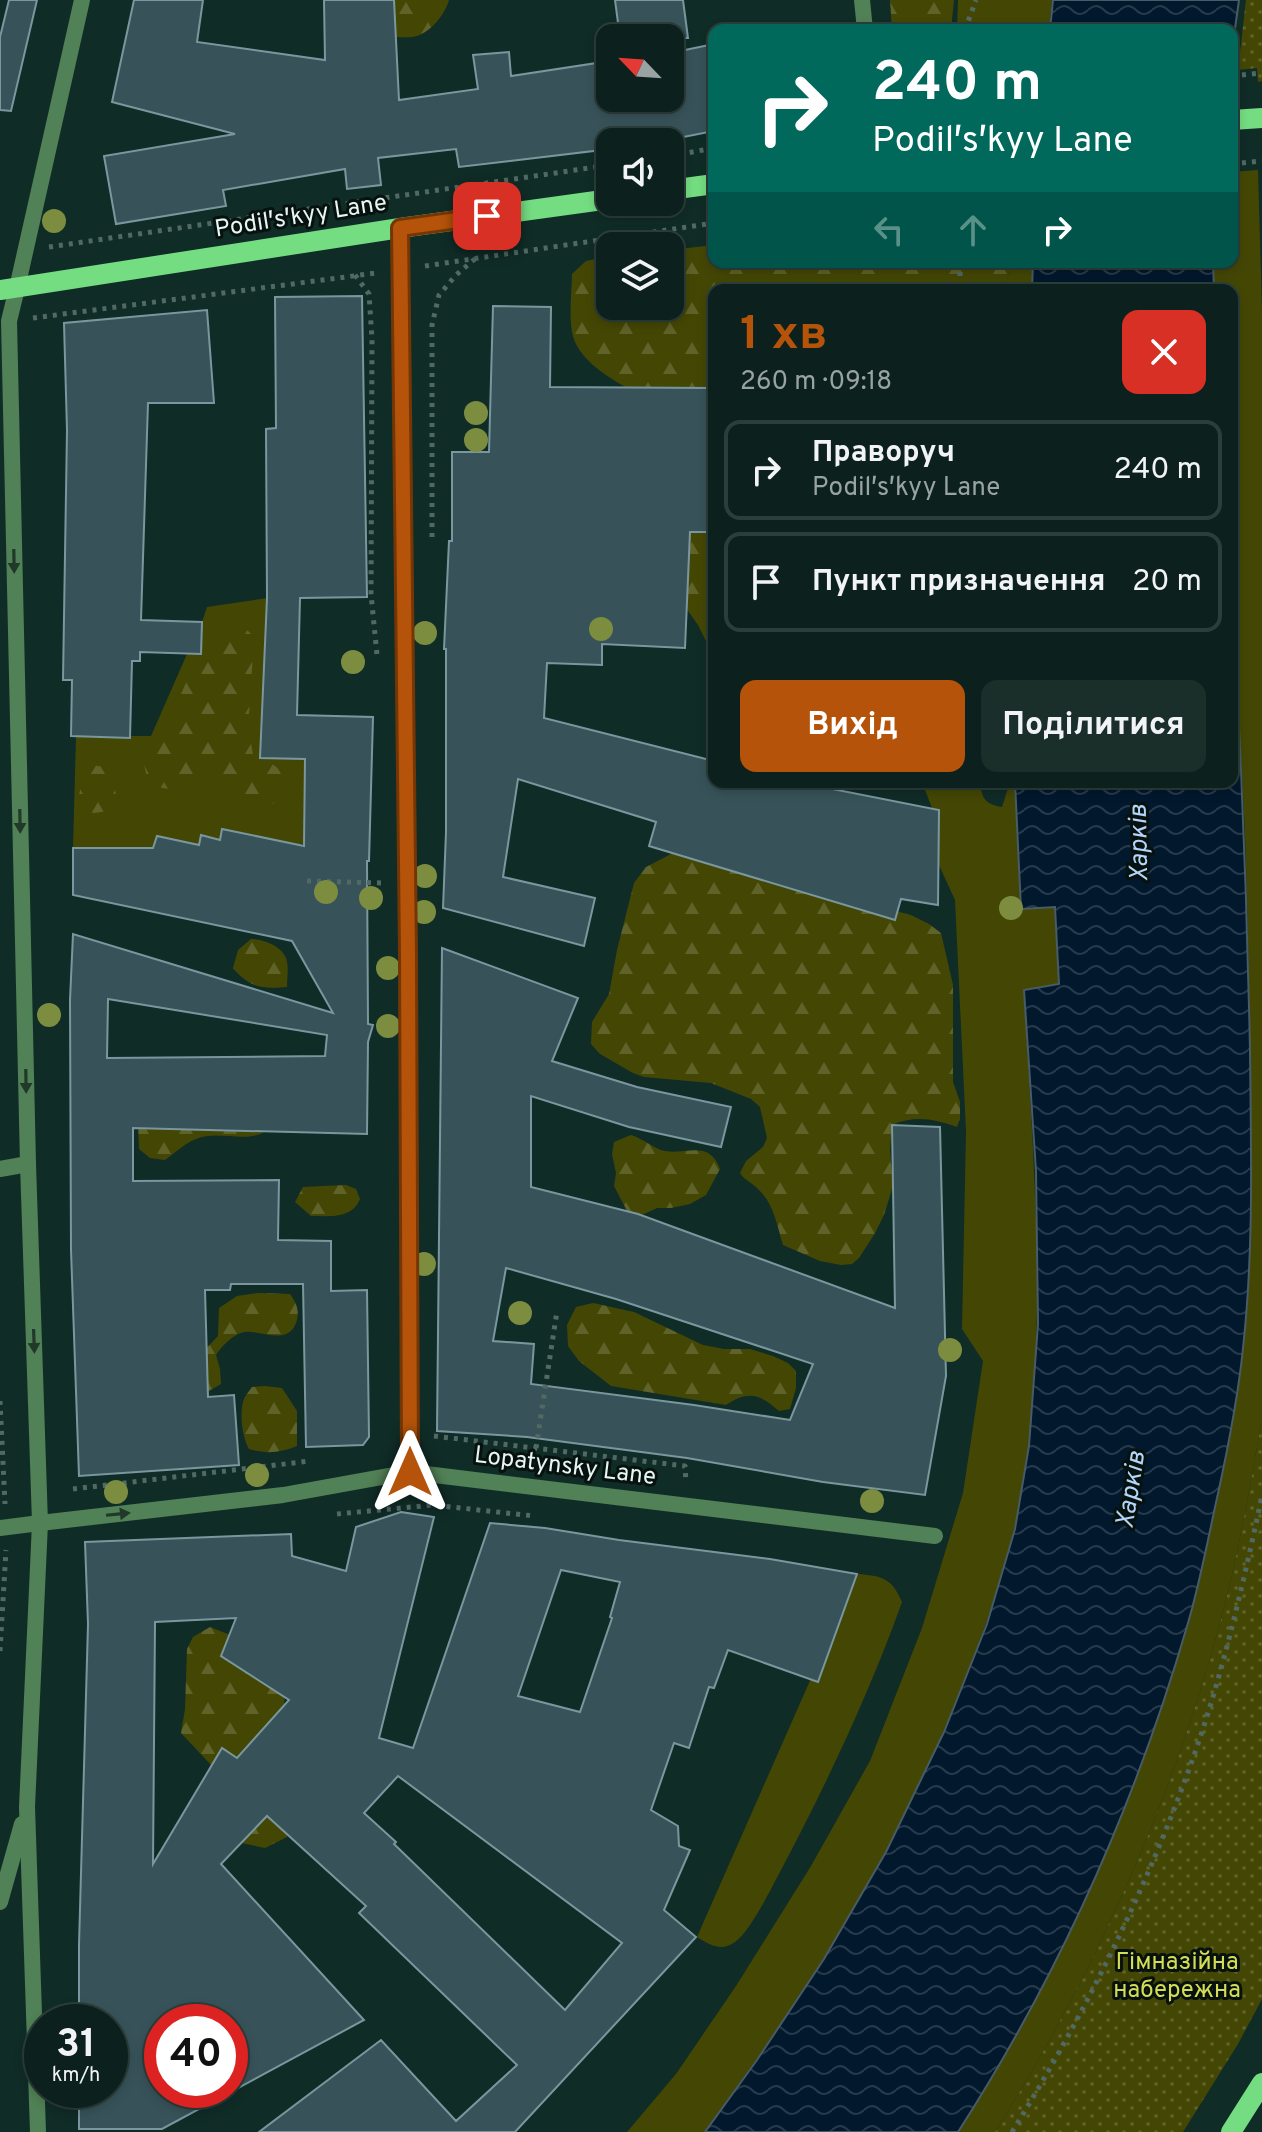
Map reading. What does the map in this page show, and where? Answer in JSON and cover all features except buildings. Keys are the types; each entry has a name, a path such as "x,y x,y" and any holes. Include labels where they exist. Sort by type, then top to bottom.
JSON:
{"main road":[{"path":"1238,119 1261,117"},
{"path":"684,188 708,185"},
{"name":"Podilʹsʹkyy Lane","path":"8,289 596,201"},
{"path":"1231,2132 1262,2083"}],"street":[{"path":"38,2132 27,1807 40,1523 8,596 8,289 26,250 82,0"},
{"path":"862,0 864,24"},
{"path":"400,228 410,1472"},
{"path":"0,1169 28,1164"},
{"name":"Lopatynsky Lane","path":"0,1528 283,1495 410,1472 935,1536"},
{"path":"0,1902 27,1807"}],"path":[{"path":"967,24 976,0"},
{"path":"1238,76 1260,74"},
{"path":"684,153 708,149"},
{"path":"1238,164 1260,162"},
{"path":"26,250 596,167"},
{"path":"9,321 399,270 708,224"},
{"path":"355,275 369,294 372,339 371,594 378,669"},
{"path":"307,881 383,883 383,898"},
{"path":"536,1448 557,1311"},
{"path":"429,1435 685,1466 688,1506"},
{"path":"73,1489 311,1461"},
{"path":"1012,2132 1064,2045 1099,1977 1131,1912 1161,1839 1202,1731 1225,1657 1262,1496"},
{"path":"323,1515 433,1505 537,1516"}],"green space":[{"path":"363,0 449,0 441,16 423,34 395,37"},
{"path":"890,0 954,0 952,24 892,24"},
{"path":"958,0 1052,0 1050,24 957,24"},
{"path":"1246,0 1262,0 1262,81 1258,82 1257,68 1238,70"},
{"path":"1258,170 1262,312 1262,1418 1218,1632 1190,1724 1144,1845 1090,1963 1029,2077 995,2132 958,2132 1030,2011 1062,1948 1093,1885 1146,1754 1197,1590 1238,1387 1246,1318 1251,1225 1248,934 1238,715 1238,284 1214,284 1213,268 1238,268 1238,172"},
{"path":"708,246 708,268 1012,268 1004,284 708,284 708,645 679,598 635,393 587,360 573,337 572,274 586,261 596,259 596,320 684,320 684,248"},
{"path":"1012,268 1033,268 1032,284 1004,284"},
{"path":"267,598 260,757 305,759 304,844 223,829 220,840 201,835 199,845 158,836 153,848 73,848 76,736 151,736 187,654 201,653 202,622 207,607"},
{"path":"225,625 242,627 254,638 248,729 253,754 278,768 286,781 286,788 279,799 258,811 238,808 230,797 220,770 204,758 181,790 153,784 143,758 165,727 200,655"},
{"path":"91,765 105,767 111,777 116,793 113,810 84,812 78,799 85,770"},
{"path":"924,788 981,788 985,800 1002,807 1008,788 1015,788 1021,909 1055,906 1059,985 1024,991 1034,1161 1037,1331 1029,1445 1013,1535 996,1594 949,1717 882,1858 823,1960 705,2132 627,2132 676,2074 736,1986 811,1866 870,1761 922,1628 963,1493 983,1361 962,1329 966,1131 955,900 938,863 939,811 932,808"},
{"path":"673,853 911,915 941,933 953,985 953,1082 960,1102 960,1119 957,1127 924,1119 892,1125 890,1150 893,1186 875,1233 852,1264 820,1261 783,1245 768,1202 740,1173 746,1161 763,1147 767,1138 760,1107 751,1099 711,1083 644,1077 600,1054 591,1044 592,1022 609,994 634,883 646,867"},
{"path":"251,939 271,944 284,953 287,987 257,986 233,968 238,950"},
{"path":"137,1098 270,1128 253,1136 205,1136 188,1143 165,1160 150,1158 139,1149"},
{"path":"631,1135 661,1150 696,1150 710,1154 720,1169 706,1195 690,1204 657,1208 642,1215 627,1211 614,1186 616,1173 612,1154 614,1142"},
{"path":"346,1185 356,1189 360,1199 346,1213 311,1216 295,1202 303,1187"},
{"path":"290,1294 297,1308 296,1323 286,1334 245,1332 224,1344 216,1355 221,1384 207,1392 202,1353 218,1336 219,1308 237,1296"},
{"path":"593,1303 634,1312 703,1345 750,1349 788,1363 796,1371 796,1388 790,1409 779,1411 754,1396 741,1397 726,1405 611,1386 579,1361 568,1346 567,1325 576,1307"},
{"path":"252,1387 282,1388 297,1411 297,1446 273,1452 249,1449 242,1424 242,1404"},
{"name":"Гімназійна набережна","path":"1262,1418 1262,1999 1183,2132 995,2132 1029,2077 1090,1963 1168,1785 1190,1724 1225,1602"},
{"path":"857,1574 885,1579 898,1594 902,1602 889,1636 831,1771 760,1909 735,1942 725,1947 711,1945 697,1937"},
{"path":"210,1627 253,1644 285,1692 280,1753 290,1828 287,1837 265,1848 232,1841 213,1767 181,1733 187,1649 193,1637"}],"water":[{"path":"1053,0 1239,0 1236,24 1051,24"},
{"path":"1033,268 1213,268 1214,284 1032,284"},
{"name":"Харків","path":"1238,719 1249,994 1249,1274 1241,1367 1229,1442 1188,1623 1144,1756 1091,1886 1029,2011 958,2132 705,2132 824,1959 886,1852 944,1732 987,1624 1015,1529 1029,1446 1038,1324 1036,1171 1024,990 1059,984 1055,907 1021,909 1015,788 1238,788"}],"route":[{"path":"410,1472 400,228 487,216"}]}
